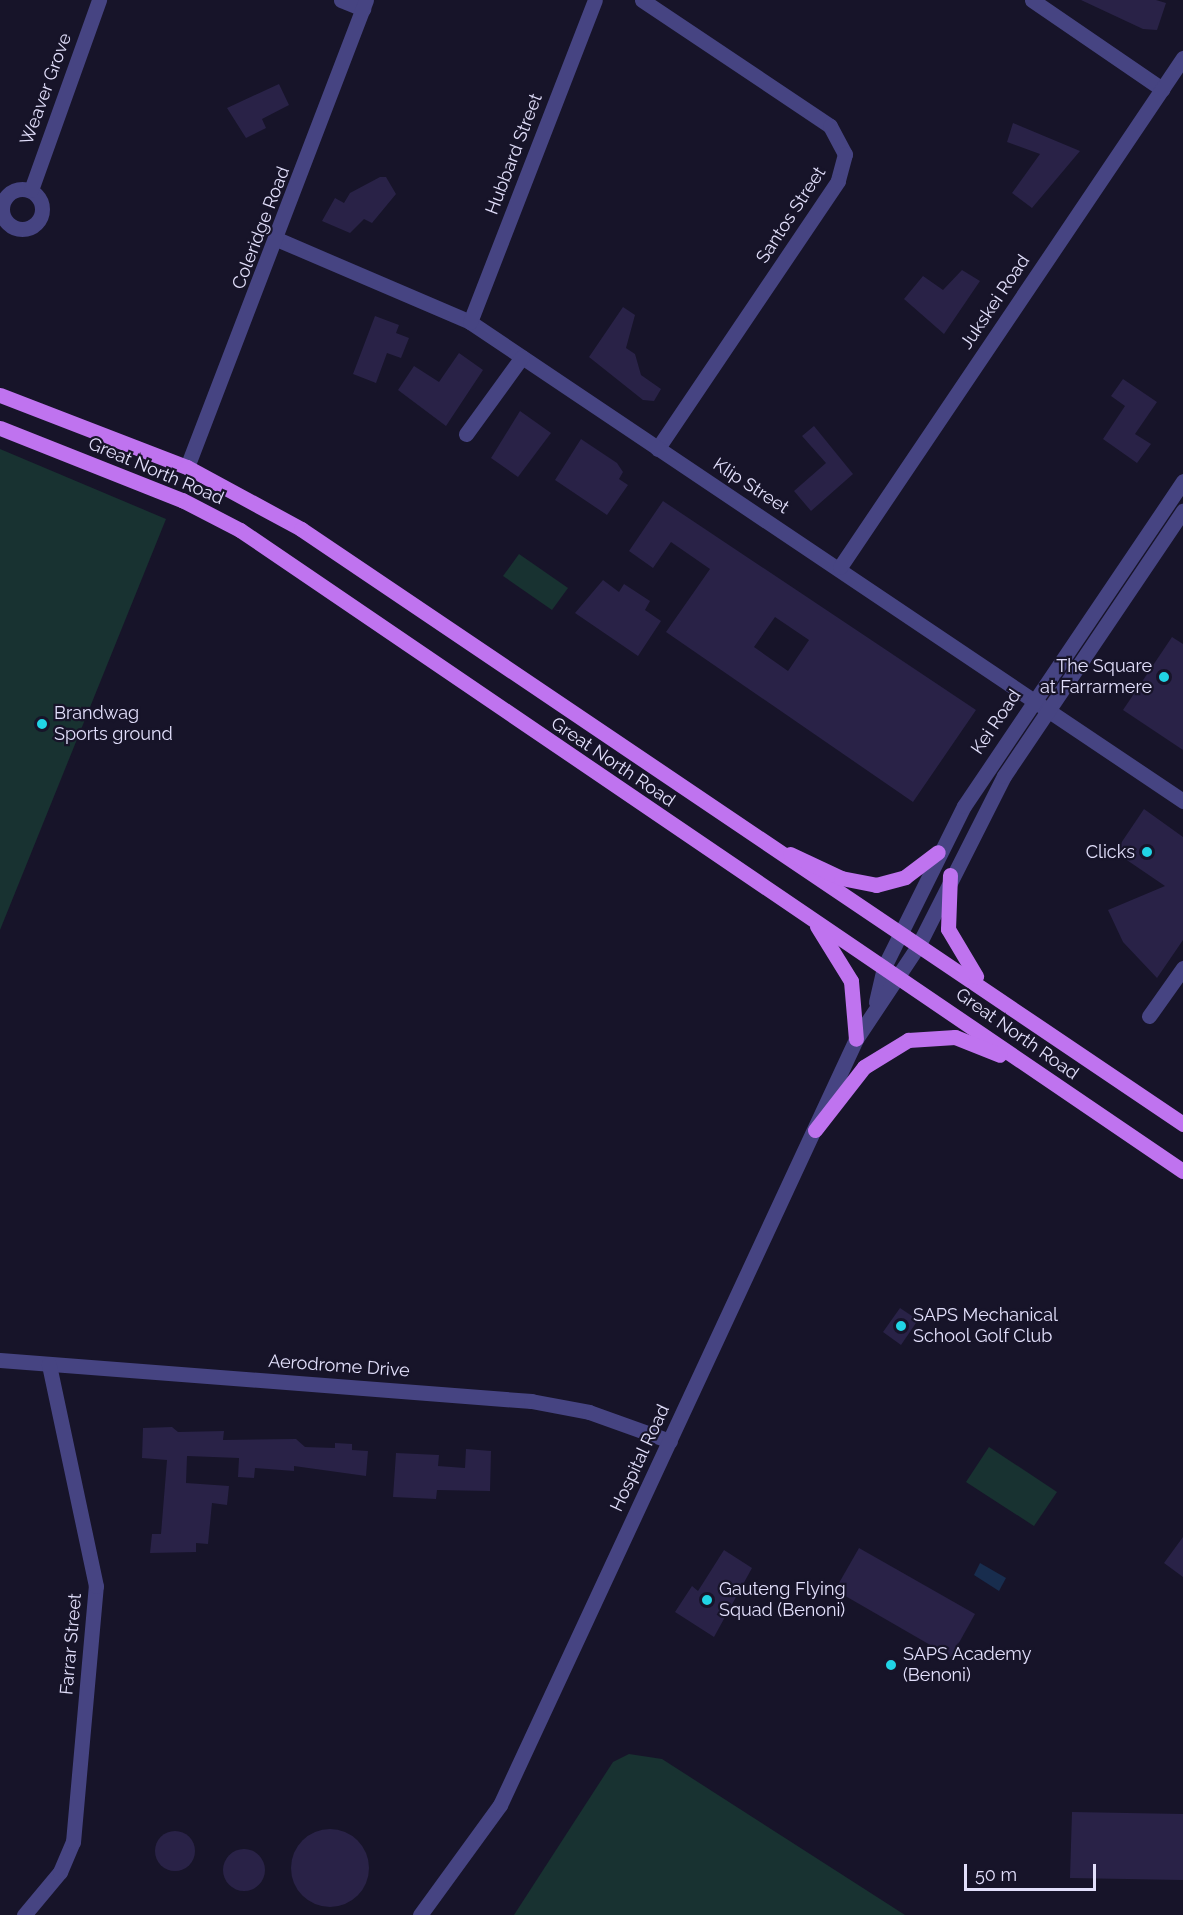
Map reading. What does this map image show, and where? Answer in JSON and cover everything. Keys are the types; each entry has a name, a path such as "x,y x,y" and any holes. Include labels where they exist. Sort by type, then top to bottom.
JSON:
{"main road":[{"name":"Great North Road","path":"0,395 187,467 302,529 756,840 902,936 986,987 1183,1124"},
{"name":"Great North Road","path":"0,428 182,500 240,530 814,921 900,976 1022,1063 1183,1171"},
{"path":"756,840 863,885 905,877 938,852"},
{"path":"950,875 945,911 951,944 986,987"},
{"path":"814,921 851,981 856,1039"},
{"path":"815,1130 864,1066 908,1040 955,1037 1022,1063"}],"street":[{"name":"Weaver Grove","path":"31,190 99,0"},
{"path":"341,0 365,4"},
{"name":"Hubbard Street","path":"470,322 595,0"},
{"name":"Santos Street","path":"642,0 830,126 844,154 838,181 657,449"},
{"path":"1032,0 1162,88"},
{"name":"Coleridge Road","path":"187,467 279,240 365,4"},
{"name":"Jukskei Road","path":"840,567 1183,58"},
{"name":"Klip Street","path":"279,240 470,322 657,449 840,567 1183,801"},
{"path":"466,434 522,357"},
{"name":"Kei Road","path":"902,936 938,852 1034,701 1183,481"},
{"name":"Kei Road","path":"918,946 950,875 1047,710 1183,511"},
{"name":"Hospital Road","path":"876,1005 884,967 902,936"},
{"name":"Hospital Road","path":"420,1915 500,1805 856,1039 876,1005 900,976 918,946"},
{"path":"1149,1016 1183,968"},
{"name":"Aerodrome Drive","path":"0,1360 531,1401 589,1412 670,1440"},
{"name":"Farrar Street","path":"24,1915 60,1872 74,1842 96,1586 49,1364"}],"green space":[{"name":"Brandwag Sports ground","path":"0,449 166,519 0,930"},
{"path":"519,554 568,588 552,610 503,576"},
{"path":"989,1447 1057,1492 1034,1526 966,1482"},
{"path":"629,1754 662,1759 905,1915 514,1915 613,1762"}],"water":[{"path":"980,1563 1006,1578 999,1591 974,1575"}],"building":[{"path":"1081,0 1156,0 1166,3 1157,30 1143,29"},
{"path":"279,84 289,105 262,119 266,128 246,138 227,108"},
{"path":"1013,123 1080,151 1032,208 1012,193 1040,154 1007,142"},
{"path":"380,177 386,177 396,194 372,223 364,219 350,233 322,221 335,198 344,203 350,193"},
{"path":"962,270 980,281 944,334 904,299 923,276 943,290"},
{"path":"623,307 635,315 626,348 635,354 641,375 661,389 654,401 643,400 589,357"},
{"path":"375,316 399,325 396,333 409,338 401,358 387,353 376,383 353,374"},
{"path":"459,353 483,370 446,426 398,390 414,366 439,382"},
{"path":"1123,379 1157,402 1135,434 1151,444 1137,463 1103,439 1125,406 1111,396"},
{"path":"520,411 551,433 518,477 491,458"},
{"path":"814,426 853,474 811,511 794,491 826,463 802,436"},
{"path":"581,439 617,463 623,472 619,479 628,485 607,515 555,480"},
{"path":"663,501 976,710 913,802 666,632 710,569 671,542 653,568 629,551","holes":["775,617 809,640 788,671 754,647"]},
{"path":"603,580 619,592 624,584 650,601 645,610 661,621 638,656 575,613"},
{"name":"The Square at Farrarmere","path":"1172,637 1183,644 1183,750 1123,710"},
{"path":"1144,809 1183,837 1183,940 1157,978 1123,942 1108,910 1165,886 1115,852"},
{"name":"SAPS Mechanical School Golf Club","path":"900,1308 918,1320 901,1345 883,1332"},
{"path":"172,1427 178,1432 224,1431 223,1440 296,1439 305,1447 335,1448 335,1443 352,1444 352,1450 368,1451 366,1476 294,1466 294,1471 255,1468 254,1478 238,1477 239,1458 187,1456 186,1483 229,1486 227,1505 212,1503 208,1544 196,1543 196,1552 150,1553 152,1534 161,1534 167,1460 142,1458 143,1428"},
{"path":"466,1449 491,1451 490,1491 437,1490 436,1499 393,1497 396,1453 439,1455 438,1466 465,1468"},
{"path":"1183,1537 1183,1577 1164,1563"},
{"path":"859,1548 975,1614 951,1657 835,1590"},
{"name":"Gauteng Flying Squad (Benoni)","path":"724,1550 752,1568 714,1637 675,1612 692,1586 698,1591"},
{"path":"1072,1812 1183,1814 1183,1880 1070,1878"},
{"path":"330,1829 345,1832 358,1840 366,1853 369,1868 366,1883 358,1896 345,1904 330,1907 315,1904 302,1896 294,1883 291,1868 294,1853 302,1840 315,1832"},
{"path":"175,1831 183,1832 189,1837 194,1843 194,1859 189,1865 183,1870 175,1871 167,1870 161,1865 156,1859 155,1851 156,1843 161,1837 167,1832"},
{"path":"244,1849 252,1850 259,1855 264,1862 264,1878 259,1885 252,1890 244,1891 236,1890 229,1885 224,1878 223,1870 224,1862 229,1855 236,1850"}],"place":[{"name":"The Square at Farrarmere","path":"1164,677"},
{"name":"Brandwag Sports ground","path":"42,724"},
{"name":"Clicks","path":"1147,852"},
{"name":"SAPS Mechanical School Golf Club","path":"901,1326"},
{"name":"Gauteng Flying Squad (Benoni)","path":"707,1600"},
{"name":"SAPS Academy (Benoni)","path":"891,1665"}]}
